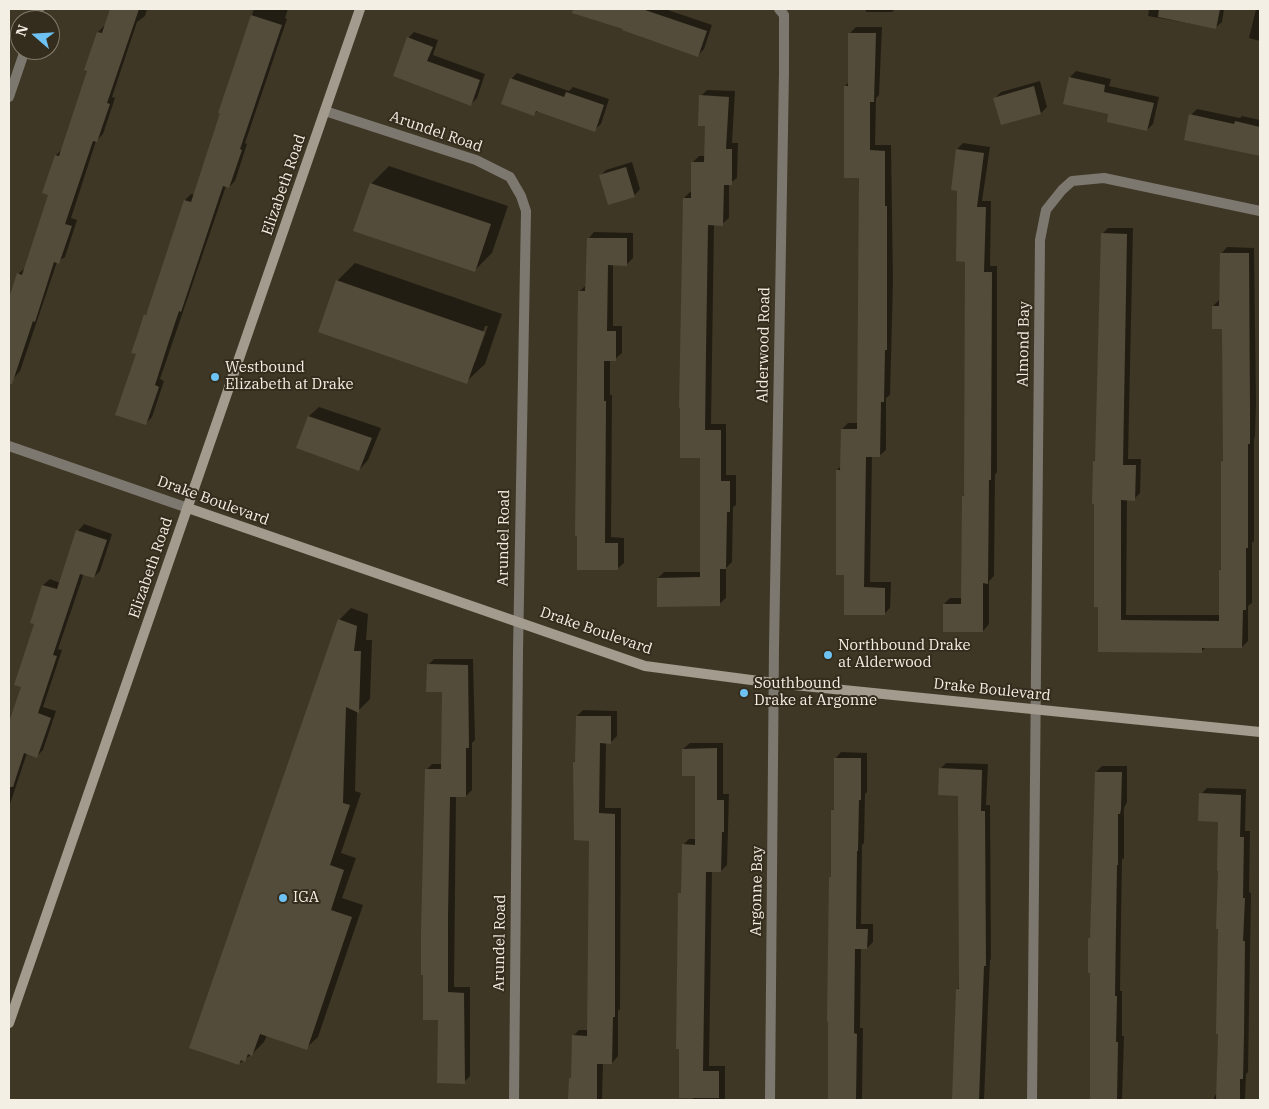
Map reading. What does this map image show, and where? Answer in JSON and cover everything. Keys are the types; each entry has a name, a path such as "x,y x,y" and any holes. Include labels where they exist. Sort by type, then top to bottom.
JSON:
{"street":[{"name":"Elizabeth Road","path":"9,1023 360,9"},
{"name":"Alderwood Road","path":"774,683 784,72 784,15 779,9"},
{"path":"9,97 22,60"},
{"name":"Arundel Road","path":"325,111 476,160 510,177 522,196 526,210 518,621 514,1100"},
{"name":"Almond Bay","path":"1036,709 1040,240 1046,210 1072,181 1104,178 1260,211"},
{"name":"Drake Boulevard","path":"9,446 645,666 774,683 1260,732"},
{"name":"Argonne Bay","path":"770,1100 774,683"},
{"path":"1032,1100 1036,709"}],"building":[{"path":"110,9 139,9 107,103 110,104 97,142 93,141 65,224 72,226 59,264 54,262 35,322 33,321 12,384 9,384 9,298 17,273 22,275 48,195 42,193 55,155 59,156 87,71 84,70 97,32 102,33"},
{"path":"573,9 642,9 707,31 698,57 623,29 572,13"},
{"path":"1159,9 1220,9 1216,29 1158,17"},
{"path":"251,15 282,25 240,149 242,150 229,188 223,186 181,312 179,311 155,385 159,387 146,425 115,415 136,354 131,353 144,314 146,315 184,200 191,202"},
{"path":"848,33 876,33 874,102 870,102 870,150 885,151 887,350 885,350 884,402 881,402 880,457 866,457 864,587 885,588 885,615 844,615 844,575 836,575 836,470 840,470 841,429 857,429 859,178 844,178 844,86 848,86"},
{"path":"407,37 433,47 427,61 480,80 471,106 393,76"},
{"path":"1069,77 1105,85 1104,92 1154,103 1147,131 1107,122 1108,114 1063,104"},
{"path":"510,78 564,97 566,92 604,105 595,132 536,111 534,116 501,104"},
{"path":"1034,86 1041,114 1001,125 993,98"},
{"path":"699,95 729,97 726,149 732,149 732,185 724,185 723,226 708,225 706,351 705,430 721,430 721,481 730,481 730,512 727,512 726,569 720,569 720,606 657,607 657,578 700,577 700,458 680,458 679,408 683,198 691,198 691,162 704,162 705,126 698,126"},
{"path":"1189,114 1234,124 1235,121 1260,127 1260,156 1184,140"},
{"path":"956,149 984,153 977,207 986,207 984,272 992,272 991,480 989,480 988,584 983,583 983,632 943,632 943,604 961,604 962,496 964,496 965,262 956,261 957,191 951,190"},
{"path":"626,167 635,197 608,205 599,175"},
{"path":"370,183 491,224 475,272 353,231"},
{"path":"1101,233 1127,234 1123,465 1136,465 1135,501 1121,500 1121,620 1219,621 1221,461 1223,461 1222,329 1212,329 1212,306 1219,306 1220,253 1249,253 1250,444 1248,444 1246,610 1243,610 1242,648 1202,648 1202,653 1098,652 1098,607 1094,607 1094,504 1092,504 1093,461 1095,461"},
{"path":"587,238 627,238 627,266 608,265 607,331 616,331 616,361 604,361 604,401 606,401 605,543 618,543 618,570 577,570 577,536 575,536 578,291 585,291"},
{"path":"336,280 485,332 467,384 318,332"},
{"path":"308,416 372,438 359,471 296,448"},
{"path":"76,530 107,540 94,578 80,574 53,655 57,656 38,713 51,718 37,758 24,753 13,787 9,787 9,722 21,687 14,685 34,624 30,623 42,585 57,589"},
{"path":"338,619 357,626 354,651 361,651 359,713 346,707 343,803 350,805 330,865 344,870 331,910 352,917 307,1050 260,1034 252,1056 248,1054 245,1062 241,1060 239,1065 189,1048"},
{"path":"427,664 468,665 469,748 466,748 466,797 450,797 448,916 448,992 464,993 465,1084 437,1083 438,1020 423,1020 421,931 425,769 441,769 442,692 426,692"},
{"path":"576,716 611,716 611,744 600,743 599,813 615,814 615,1017 613,1017 612,1064 597,1064 597,1100 568,1100 569,1078 571,1078 572,1035 587,1036 589,841 574,840 573,762 575,762"},
{"path":"717,748 717,800 724,800 724,832 722,832 721,872 706,872 703,1071 719,1071 719,1098 679,1098 679,1049 676,1049 678,893 681,893 682,844 695,845 695,776 682,776 682,749"},
{"path":"834,758 861,758 856,929 868,929 867,949 855,949 854,1033 857,1034 856,1100 828,1100 829,877 831,877 831,810 834,810"},
{"path":"939,768 982,770 981,811 985,811 986,966 984,966 979,1100 952,1100 956,989 959,989 958,796 938,795"},
{"path":"1095,772 1122,772 1121,809 1120,814 1118,814 1116,927 1117,1100 1090,1100 1090,973 1088,973 1088,938 1090,938"},
{"path":"1199,793 1241,795 1240,837 1244,837 1243,898 1245,898 1243,941 1245,941 1243,1079 1240,1079 1240,1100 1216,1100 1218,1034 1216,1034 1218,929 1216,929 1218,822 1198,821"}],"place":[{"name":"Westbound Elizabeth at Drake","path":"215,377"},
{"name":"Northbound Drake at Alderwood","path":"828,655"},
{"name":"Southbound Drake at Argonne","path":"744,693"},
{"name":"IGA","path":"283,898"}]}
